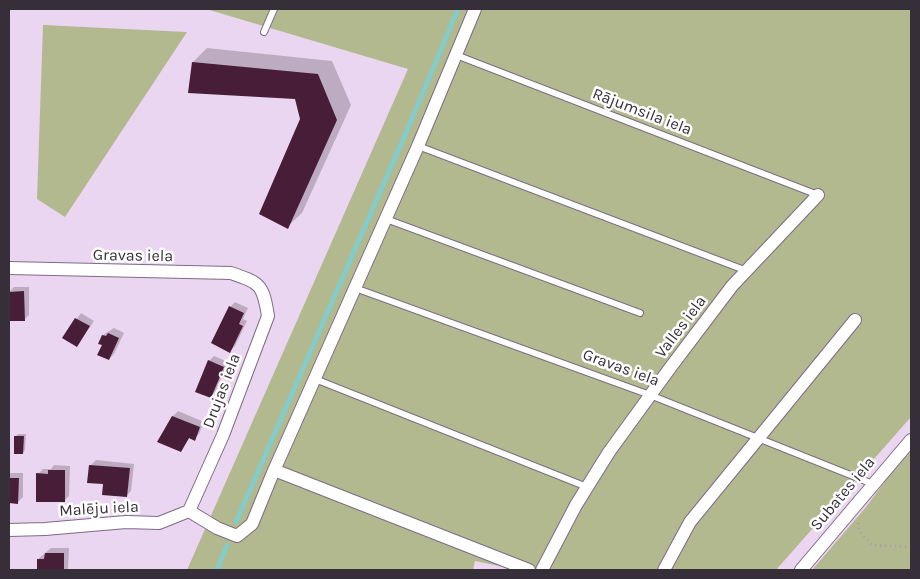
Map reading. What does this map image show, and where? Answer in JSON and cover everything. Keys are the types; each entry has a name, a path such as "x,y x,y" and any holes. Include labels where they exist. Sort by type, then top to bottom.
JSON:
{"street":[{"path":"189,511 217,528 237,536 252,524 274,470 418,146 475,9"},
{"name":"Valles iela","path":"542,570 587,487 609,452 650,395 732,286 818,195"},
{"name":"Gravas iela","path":"9,268 231,273 256,282"},
{"name":"Drujas iela","path":"189,511 223,435 268,316 265,296 256,282"},
{"path":"664,570 690,522 855,320"},
{"name":"Subates iela","path":"801,570 911,440"},
{"path":"274,470 529,570"},
{"name":"Malēju iela","path":"9,530 126,522 159,523 189,511"}],"lane":[{"path":"264,32 274,9"},
{"name":"Rājumsila iela","path":"456,55 818,195"},
{"path":"418,146 747,271"},
{"path":"386,219 640,313"},
{"name":"Gravas iela","path":"355,288 650,395 873,484"},
{"path":"315,379 587,487"}],"path":[{"path":"854,508 860,532 872,545 911,547"}],"green space":[{"path":"206,9 911,9 911,417 776,570 519,570 475,561 473,570 187,570 408,69"},
{"path":"43,25 187,32 65,217 37,199"},
{"path":"911,451 911,570 812,570 866,507 892,472"}],"building":[{"path":"192,62 318,74 337,120 288,229 259,214 300,119 295,99 188,93"},
{"path":"24,291 25,321 9,321 9,292"},
{"path":"229,306 244,313 239,324 243,326 230,353 211,343"},
{"path":"75,318 90,326 77,347 62,338"},
{"path":"108,333 119,338 109,360 97,355 102,345 98,344 102,335 106,336"},
{"path":"208,360 224,367 211,398 195,392"},
{"path":"172,416 200,427 195,441 189,438 181,452 157,442"},
{"path":"14,436 24,436 23,454 14,454"},
{"path":"89,465 130,468 127,497 102,495 103,484 87,483"},
{"path":"48,470 65,470 65,502 36,502 36,473 48,474"},
{"path":"9,478 19,478 18,504 9,503"},
{"path":"45,553 64,553 64,570 37,570 37,559 44,559"}],"waterway":[{"path":"236,522 458,9"},
{"path":"217,570 227,545"}]}
